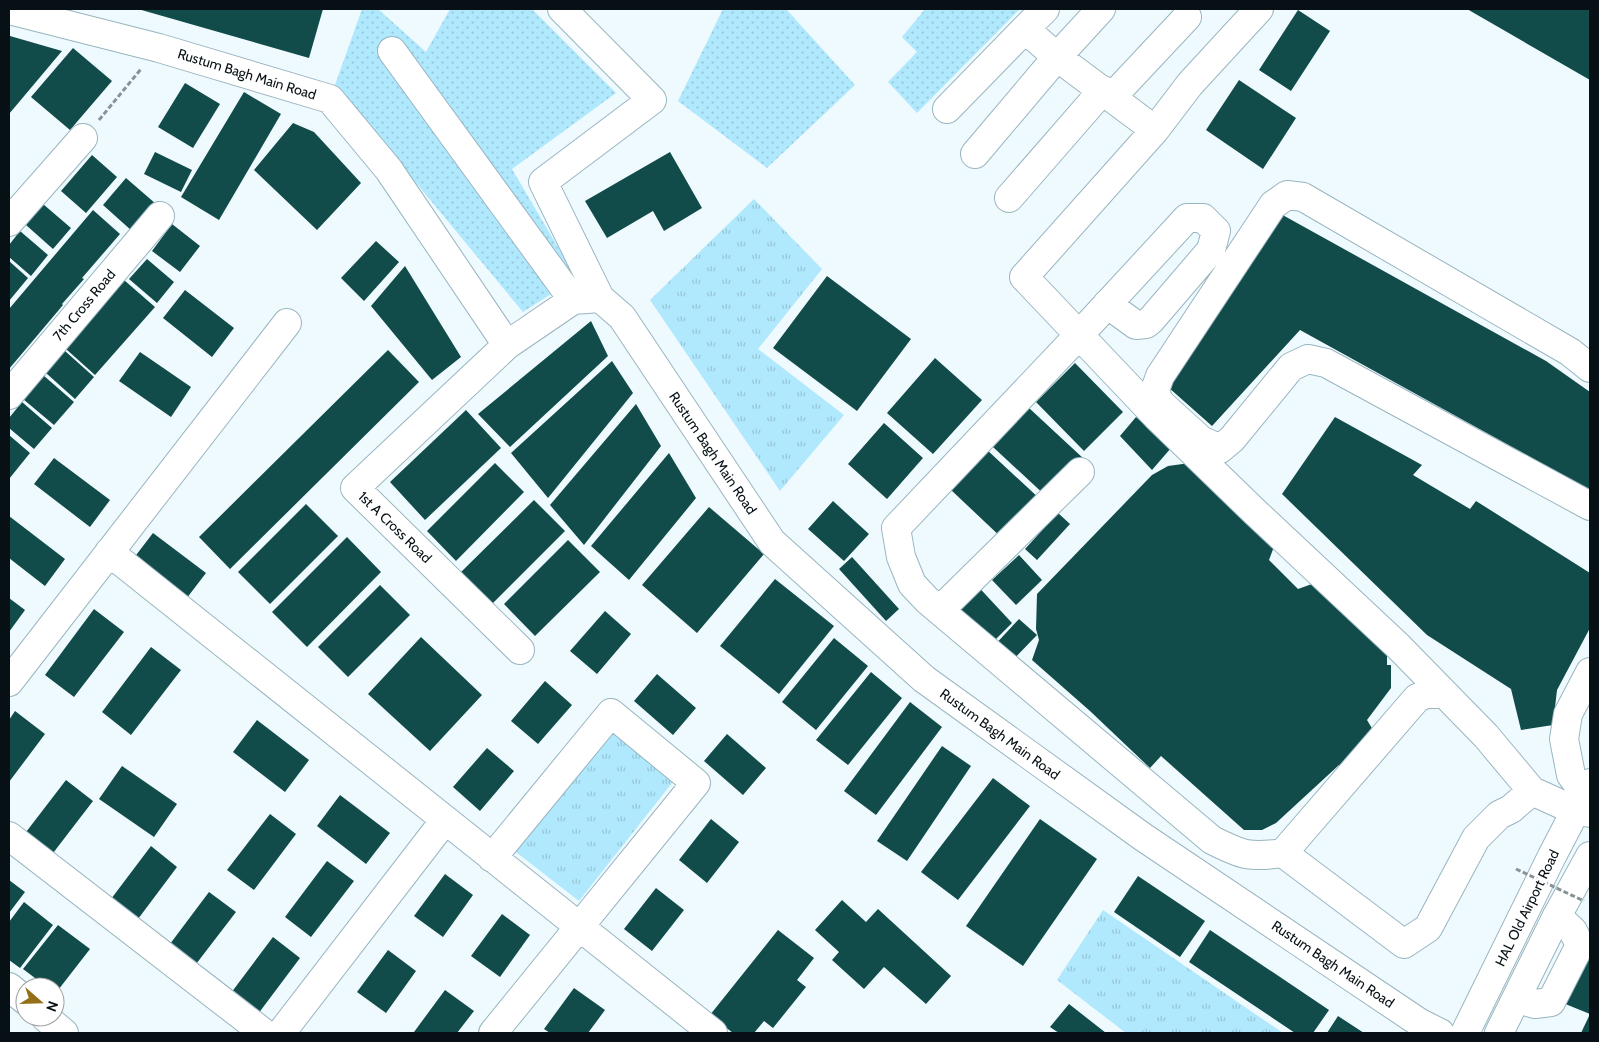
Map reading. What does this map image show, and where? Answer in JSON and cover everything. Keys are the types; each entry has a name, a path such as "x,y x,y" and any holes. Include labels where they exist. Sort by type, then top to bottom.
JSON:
{"street":[{"path":"507,345 573,300 600,298 543,182 652,100 562,9"},
{"path":"947,109 1045,9"},
{"path":"975,154 1057,57 1102,9"},
{"path":"1259,9 1190,84 1155,130 1024,277 1165,424 1398,646 1486,736 1532,791 1585,800"},
{"name":"Rustum Bagh Main Road","path":"10,12 159,48 330,99 389,170 507,345"},
{"path":"1009,198 1107,94 1187,17"},
{"path":"1025,30 1057,57 1155,130"},
{"path":"392,51 573,300"},
{"path":"9,222 83,138"},
{"path":"1590,368 1570,352 1303,197 1287,195 1273,205 1160,376 1155,390 1159,402 1201,440 1220,449 1232,439 1291,368 1308,359 1326,364 1590,506"},
{"name":"7th Cross Road","path":"9,395 160,216"},
{"name":"Rustum Bagh Main Road","path":"600,298 622,317 772,542 924,679 1143,837 1420,1023 1440,1033"},
{"path":"1107,304 896,528 901,557 912,584 927,600 1212,840 1240,854 1262,856 1283,853 1417,698 1426,694 1445,694"},
{"path":"9,682 287,323"},
{"name":"1st A Cross Road","path":"507,345 354,488 520,650"},
{"path":"940,610 1080,472"},
{"path":"109,552 713,1033"},
{"path":"1585,800 1571,775 1564,740 1568,714 1590,672"},
{"path":"492,858 610,713 696,783 493,1033"},
{"path":"1283,853 1404,944 1428,928 1476,838 1499,815 1511,809 1532,791"},
{"name":"HAL Old Airport Road","path":"1465,1033 1552,856 1585,800"},
{"path":"282,1033 445,820"},
{"path":"9,836 264,1033"},
{"path":"1499,1033 1557,916 1590,856"}],"path":[{"path":"83,138 159,48"},
{"path":"1516,869 1584,901"}],"green space":[{"path":"362,9 378,9 426,52 450,9 532,9 616,93 512,169 576,278 523,312 335,85"},
{"path":"723,9 786,9 855,85 767,168 678,101"},
{"path":"925,9 1020,9 917,113 888,82 917,52 902,37"},
{"path":"754,199 822,269 758,349 844,415 780,491 650,300"},
{"path":"610,725 676,778 579,901 512,849"},
{"path":"1103,910 1283,1033 1126,1033 1057,980"}],"building":[{"path":"138,9 323,9 309,58"},
{"path":"1467,9 1590,9 1590,80"},
{"path":"1298,10 1330,31 1291,91 1259,70"},
{"path":"9,37 62,51 9,114"},
{"path":"73,48 112,81 70,130 31,97"},
{"path":"1239,80 1296,118 1263,169 1206,130"},
{"path":"185,83 220,104 193,148 158,127"},
{"path":"244,92 281,114 219,220 181,197"},
{"path":"293,123 314,132 361,183 317,230 254,170"},
{"path":"155,152 192,170 181,192 144,174"},
{"path":"670,152 702,208 664,231 653,211 607,238 585,201"},
{"path":"92,155 117,177 86,213 61,191"},
{"path":"126,178 156,204 132,231 103,205"},
{"path":"43,204 71,228 53,249 26,225"},
{"path":"93,210 120,234 9,369 9,309"},
{"path":"1279,213 1546,361 1590,392 1590,490 1300,330 1212,426 1168,387"},
{"path":"172,224 200,246 180,272 152,251"},
{"path":"20,231 48,255 31,276 9,257 9,245"},
{"path":"376,241 399,262 364,301 341,278"},
{"path":"147,259 174,282 157,303 129,279"},
{"path":"9,261 28,278 9,301"},
{"path":"405,266 461,357 432,380 371,306"},
{"path":"827,276 911,339 857,411 773,348"},
{"path":"124,280 155,307 95,375 66,349"},
{"path":"185,290 234,328 212,357 163,318"},
{"path":"591,321 608,356 510,447 478,414"},
{"path":"388,350 419,382 230,569 199,537"},
{"path":"65,351 94,377 75,399 46,373"},
{"path":"140,352 191,387 171,417 119,381"},
{"path":"935,358 982,400 933,454 887,413"},
{"path":"612,361 633,393 548,498 511,453"},
{"path":"1075,363 1123,412 1084,451 1036,402"},
{"path":"43,375 74,402 54,425 23,399"},
{"path":"22,402 52,428 34,449 9,428 9,418"},
{"path":"636,404 661,446 584,545 550,505"},
{"path":"1029,408 1084,459 1048,498 993,447"},
{"path":"466,410 501,448 425,520 390,482"},
{"path":"1136,417 1171,448 1152,470 1120,436"},
{"path":"1335,417 1422,465 1413,475 1470,509 1476,501 1590,573 1590,628 1557,690 1553,725 1521,730 1511,689 1427,635 1282,494"},
{"path":"884,423 923,458 887,499 848,464"},
{"path":"9,435 30,453 9,479"},
{"path":"986,449 1041,500 1004,540 950,489"},
{"path":"669,453 696,498 629,580 591,546"},
{"path":"54,458 110,500 90,527 34,484"},
{"path":"495,463 524,492 456,561 427,531"},
{"path":"1190,463 1278,536 1269,560 1298,589 1312,584 1387,652 1387,665 1391,665 1391,688 1367,720 1373,730 1344,769 1339,765 1276,823 1262,830 1244,830 1161,756 1150,768 1090,711 1032,660 1039,640 1036,629 1037,594 1152,475 1168,466"},
{"path":"534,500 565,531 488,608 457,576"},
{"path":"833,501 869,534 844,561 808,529"},
{"path":"306,504 338,536 270,604 238,572"},
{"path":"709,507 764,554 697,633 642,585"},
{"path":"1058,513 1070,524 1037,560 1025,549"},
{"path":"9,516 65,559 45,586 9,558"},
{"path":"153,533 206,573 183,603 130,563"},
{"path":"347,537 381,572 307,647 272,612"},
{"path":"568,540 600,572 535,636 504,604"},
{"path":"1019,555 1042,580 1016,605 992,580"},
{"path":"852,557 899,609 886,621 839,569"},
{"path":"775,579 834,626 779,694 720,646"},
{"path":"972,580 1012,623 992,643 951,600"},
{"path":"380,585 410,615 348,677 318,647"},
{"path":"9,598 25,610 9,632"},
{"path":"94,609 124,632 74,697 45,675"},
{"path":"605,611 631,634 597,674 570,651"},
{"path":"1019,619 1037,635 1009,664 992,648"},
{"path":"421,637 482,695 430,751 368,694"},
{"path":"834,638 868,666 816,730 782,702"},
{"path":"151,647 181,670 131,735 102,712"},
{"path":"871,672 902,698 848,765 816,740"},
{"path":"657,674 696,708 673,735 634,701"},
{"path":"545,681 572,705 538,744 511,721"},
{"path":"910,702 942,727 876,815 844,791"},
{"path":"15,711 45,734 9,782 9,720"},
{"path":"257,720 309,760 285,792 233,752"},
{"path":"727,734 766,768 743,795 704,761"},
{"path":"942,746 971,766 907,861 877,841"},
{"path":"487,748 514,771 480,811 453,787"},
{"path":"122,766 177,804 154,837 99,799"},
{"path":"993,778 1030,806 958,900 921,872"},
{"path":"66,780 93,801 50,857 23,836"},
{"path":"340,795 390,833 366,864 317,826"},
{"path":"270,814 296,834 254,890 227,870"},
{"path":"711,819 739,842 707,883 679,860"},
{"path":"1040,819 1097,859 1023,966 966,926"},
{"path":"151,846 177,867 135,923 108,903"},
{"path":"327,861 354,881 311,937 285,917"},
{"path":"445,874 473,895 443,937 414,916"},
{"path":"1138,876 1205,921 1180,957 1114,912"},
{"path":"9,880 25,892 9,913"},
{"path":"656,888 684,910 652,951 624,929"},
{"path":"209,892 236,912 193,968 167,948"},
{"path":"842,900 866,922 878,909 951,976 926,1004 884,967 864,989 832,960 839,952 815,930"},
{"path":"24,902 53,925 20,968 9,960 9,922"},
{"path":"502,914 530,935 500,977 471,956"},
{"path":"58,925 90,949 65,981 65,977 34,977 23,969"},
{"path":"778,930 814,958 797,980 806,987 773,1028 764,1021 754,1033 733,1033 710,1015"},
{"path":"1210,930 1329,1010 1313,1033 1295,1033 1189,962"},
{"path":"273,937 300,958 258,1014 231,993"},
{"path":"388,950 416,971 386,1013 357,992"},
{"path":"1578,955 1590,960 1590,1014 1558,1001"},
{"path":"574,988 605,1010 588,1033 550,1033 544,1029"},
{"path":"445,990 474,1011 457,1033 414,1032"},
{"path":"1069,1004 1106,1033 1059,1033 1050,1027"},
{"path":"1590,1014 1590,1033 1581,1033"},
{"path":"1338,1016 1364,1033 1327,1033"}]}
